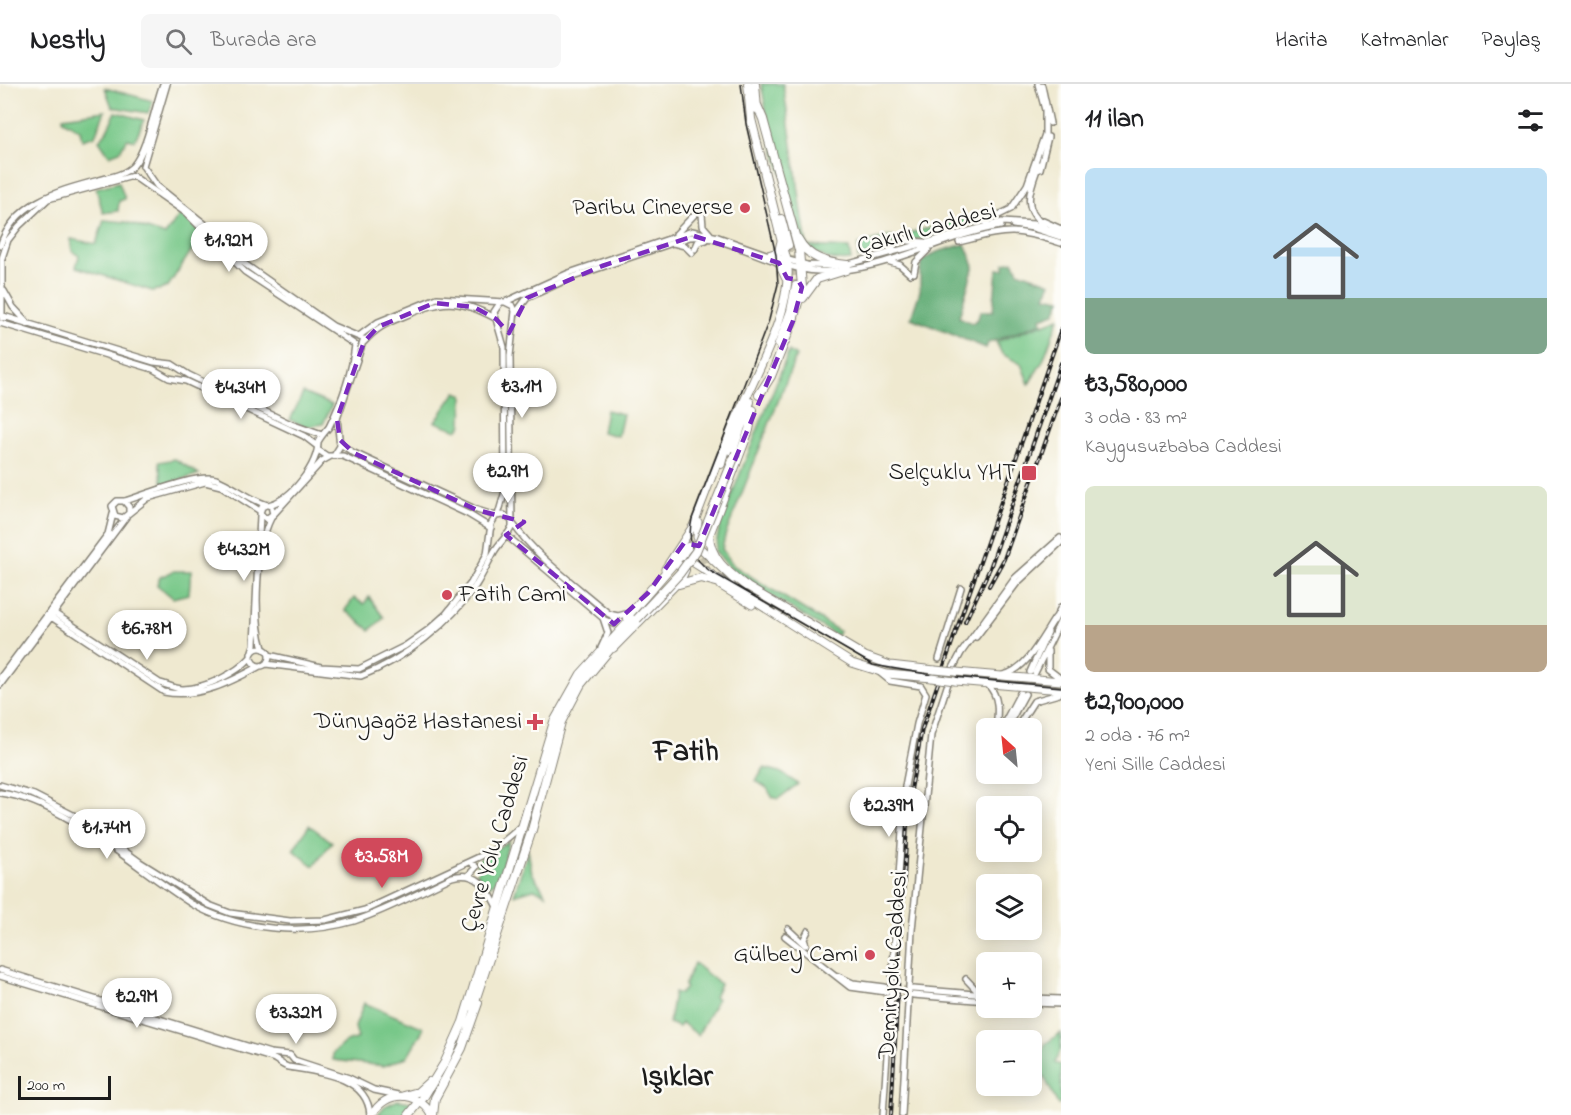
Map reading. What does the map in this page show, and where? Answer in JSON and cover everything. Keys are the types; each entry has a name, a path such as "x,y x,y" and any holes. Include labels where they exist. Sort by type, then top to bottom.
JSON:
{"highway":[{"path":"634,615 690,553 702,530 751,407 801,266 790,243 749,97 748,84"},
{"path":"755,84 757,105 790,243"},
{"path":"757,105 763,119 792,225 801,245 811,255 847,268"},
{"path":"792,225 787,263 799,304"},
{"path":"770,255 780,252 790,243"},
{"path":"759,395 791,311 794,286 779,264"},
{"path":"721,464 751,407 771,376 799,304 814,281 847,268"},
{"path":"721,464 780,314 794,286"},
{"path":"746,586 716,559 711,549 709,535 750,430 751,407"},
{"path":"634,615 648,593 689,546 697,541"},
{"path":"602,653 683,577 684,570 677,565 666,573"},
{"path":"672,588 687,580 701,578 730,586"},
{"name":"Çevre Yolu Caddesi","path":"410,1115 421,1106 455,1053 557,715 581,674 634,615"},
{"name":"Çevre Yolu Caddesi","path":"481,970 532,830 561,722 581,684 602,653"},
{"path":"402,1096 422,1089 433,1076 481,970"},
{"path":"432,1115 435,1098 470,1029 481,970"}],"main road":[{"path":"165,84 133,166 135,177 186,213 244,272 344,339 354,345 363,344"},
{"path":"165,84 143,175 48,199 39,205 8,240 2,258 1,323 186,381 304,436 324,455 343,456 454,507 491,529 498,536 505,535 610,624 615,623 615,618 553,568 524,540 512,522 504,515 497,515 459,502 354,453 340,444 337,419 363,344 378,327 434,303 474,307 507,323 521,304 538,293 694,231 770,255 787,263"},
{"path":"1040,84 1049,114 1048,137 1030,188 1028,204 1035,218 1060,233"},
{"path":"947,237 1002,215 1023,194 1045,134 1045,110 1040,84"},
{"path":"0,246 8,231 37,200 57,191 120,174 133,166 144,168 157,186 211,229 242,262 333,326 358,337 363,344"},
{"path":"0,685 108,534 114,504 206,477 224,483 273,510 262,539 258,613 263,648 269,655 342,670 360,669 374,664 428,630 459,599 487,554 492,521 497,515 505,491 504,347 495,308 569,273 669,241 699,214 703,226 712,237 779,264 787,263"},
{"name":"Çakırlı Caddesi","path":"787,263 801,266 847,268 882,262 947,237 1009,222 1034,224 1060,233"},
{"name":"Çakırlı Caddesi","path":"847,268 887,254 942,244 1009,225 1060,233"},
{"path":"942,244 1000,231 1020,230 1061,243"},
{"path":"669,241 694,251 701,240 712,237"},
{"path":"882,262 900,265 912,273 919,258 930,245 902,238 887,254"},
{"path":"2,284 13,307 29,323"},
{"path":"437,298 502,303 513,306 514,316 510,356 512,522 511,530 505,535 475,586 450,617 421,641 373,672 351,676 255,664 251,656 254,645 260,512 267,505 285,497 311,466 338,404 358,337 378,322 437,298"},
{"path":"1,315 168,364 291,424 323,435 332,434 338,437"},
{"path":"344,339 354,356"},
{"path":"168,364 163,369 168,377"},
{"path":"168,377 177,374 176,367"},
{"path":"648,593 687,538 732,432"},
{"path":"0,678 128,515 148,498 205,482 221,486 260,512 264,519 271,517 322,461 333,455 340,444"},
{"path":"721,464 697,524 697,541 723,572 865,656 890,665 1061,680"},
{"path":"124,501 128,505 128,515"},
{"path":"113,514 120,518 128,515"},
{"name":"Demiryolu Caddesi","path":"902,1115 912,930 928,750 953,668 961,653 1012,582 1060,540"},
{"path":"681,555 852,663 879,672 1042,688 1060,693"},
{"path":"721,586 801,635 821,642"},
{"path":"939,659 961,588"},
{"path":"1061,607 1051,640 1047,664 1051,673 1061,680"},
{"path":"609,614 634,615"},
{"path":"51,615 160,683 175,688 196,686 232,673 251,656 255,649 263,648"},
{"path":"51,615 164,692 183,695 201,692 263,665 269,655"},
{"path":"602,653 608,633 604,619"},
{"path":"997,676 1015,671 1023,664 1058,619"},
{"path":"1051,640 1032,672 1058,619"},
{"name":"Demiryolu Caddesi","path":"879,672 890,681 915,684 924,689 925,701 916,730 905,786 883,1115"},
{"path":"985,683 993,690 997,699 996,718"},
{"path":"1007,685 1060,693"},
{"path":"1007,718 1022,693 1011,718"},
{"path":"1023,718 1034,701 1060,693"},
{"path":"0,785 28,793 62,809 197,898 230,913 290,921 342,917 365,910 492,851 523,825"},
{"path":"0,793 26,799 71,821 173,892 215,916 239,923 283,928 325,926 355,921 452,878 467,875 476,867 475,864 467,861"},
{"path":"467,875 485,885 498,908"},
{"path":"807,947 804,939 808,931"},
{"path":"791,934 840,977 854,983 886,990 850,987 791,934"},
{"path":"785,936 791,934"},
{"path":"0,970 285,1056 290,1055 294,1060 349,1078 374,1090 422,1102 432,1115"},
{"path":"0,976 240,1048 283,1064 354,1085 365,1097 371,1115"},
{"path":"966,980 976,988"},
{"path":"913,992 976,998"},
{"path":"965,996 976,995"},
{"path":"1042,998 1061,999"},
{"path":"1042,1003 1061,1004"},
{"path":"283,1064 285,1056"},
{"path":"291,1066 294,1060"},
{"path":"371,1115 382,1102 402,1096"}],"highlighted area":[{"path":"694,236 779,263 787,278 798,280 802,287 793,321 699,546 684,543 648,593 614,624 506,535 524,522 477,510 354,453 340,440 337,419 364,342 378,327 434,303 474,307 496,319 509,333 527,298 602,266"}],"green space":[{"path":"761,84 783,84 807,246 804,243 772,142"},
{"path":"105,88 153,101 148,113 112,107"},
{"path":"105,111 95,136 82,140 80,130 63,120 63,117"},
{"path":"116,112 144,120 135,140 127,139 120,151 109,155 99,140 105,134"},
{"path":"119,182 125,199 119,201 118,211 103,213 96,188"},
{"path":"1006,209 984,222 921,239 911,240 908,236 909,233"},
{"path":"181,213 199,229 201,236 169,285 163,289 152,291 76,267 79,256 72,251 71,239 96,244 104,220 126,222 165,235"},
{"path":"891,236 896,239 895,244 884,251 858,258 858,245"},
{"path":"965,244 974,265 959,317 972,323 978,319 980,311 993,311 997,269 1004,269 1004,263 1013,261 1018,271 1051,283 1045,296 1061,299 1055,313 1041,318 1042,323 988,343 986,348 911,318 920,291 920,270 923,260 937,252"},
{"path":"807,246 849,248 851,260 825,258"},
{"path":"1059,318 1043,361 1029,384 1021,364 1002,354 996,342"},
{"path":"789,351 796,356 725,536 722,549 734,566 839,631 837,636 736,575 715,551 720,524"},
{"path":"456,392 463,395 462,425 457,430 435,422"},
{"path":"303,393 332,405 323,424 307,427 290,420"},
{"path":"606,410 623,414 618,436 602,432"},
{"path":"175,459 199,474 163,486 159,462"},
{"path":"174,571 191,571 189,594 173,598 157,585 160,577"},
{"path":"369,597 384,618 370,630 345,610 354,598 364,604"},
{"path":"764,768 780,772 798,784 778,799 772,797 767,788 756,781"},
{"path":"309,825 332,842 314,866 293,850"},
{"path":"509,841 498,880 489,886 476,873 478,869 476,861"},
{"path":"528,850 532,873 546,894 534,889 514,895"},
{"path":"694,963 720,984 714,997 717,999 698,1035 682,1023 679,1027 669,1023 674,992 680,994 686,988 684,986"},
{"path":"364,1003 422,1027 423,1030 407,1057 384,1066 333,1060 333,1053 344,1043 358,1038 355,1027"},
{"path":"1061,1033 1061,1049 1055,1063 1061,1065 1061,1104 1058,1105 1042,1072 1042,1053 1045,1044"},
{"path":"398,1100 417,1103 407,1115 377,1115 385,1106"}],"tunnel":[{"path":"792,244 796,286"},
{"path":"699,546 709,575"},
{"path":"888,987 911,989"},
{"path":"886,992 911,995"},
{"path":"421,1108 426,1101"}],"tram line":[{"path":"741,84 746,124 776,255 778,284 769,320 692,519 690,534 695,555 710,571 873,665 933,675 1061,687"}],"railway":[{"path":"891,1115 908,806 922,729 1061,329"},
{"path":"965,622 990,568 1061,363"},
{"path":"989,586 1004,559 1061,398"}],"place":[{"name":"Paribu Cineverse","path":"745,208"},
{"name":"Selçuklu YHT","path":"1029,473"},
{"name":"Fatih Cami","path":"447,595"},
{"name":"Dünyagöz Hastanesi","path":"535,722"},
{"name":"Gülbey Cami","path":"870,955"}],"district":[{"name":"Fatih","path":"686,753"},
{"name":"Işıklar","path":"677,1078"}]}
